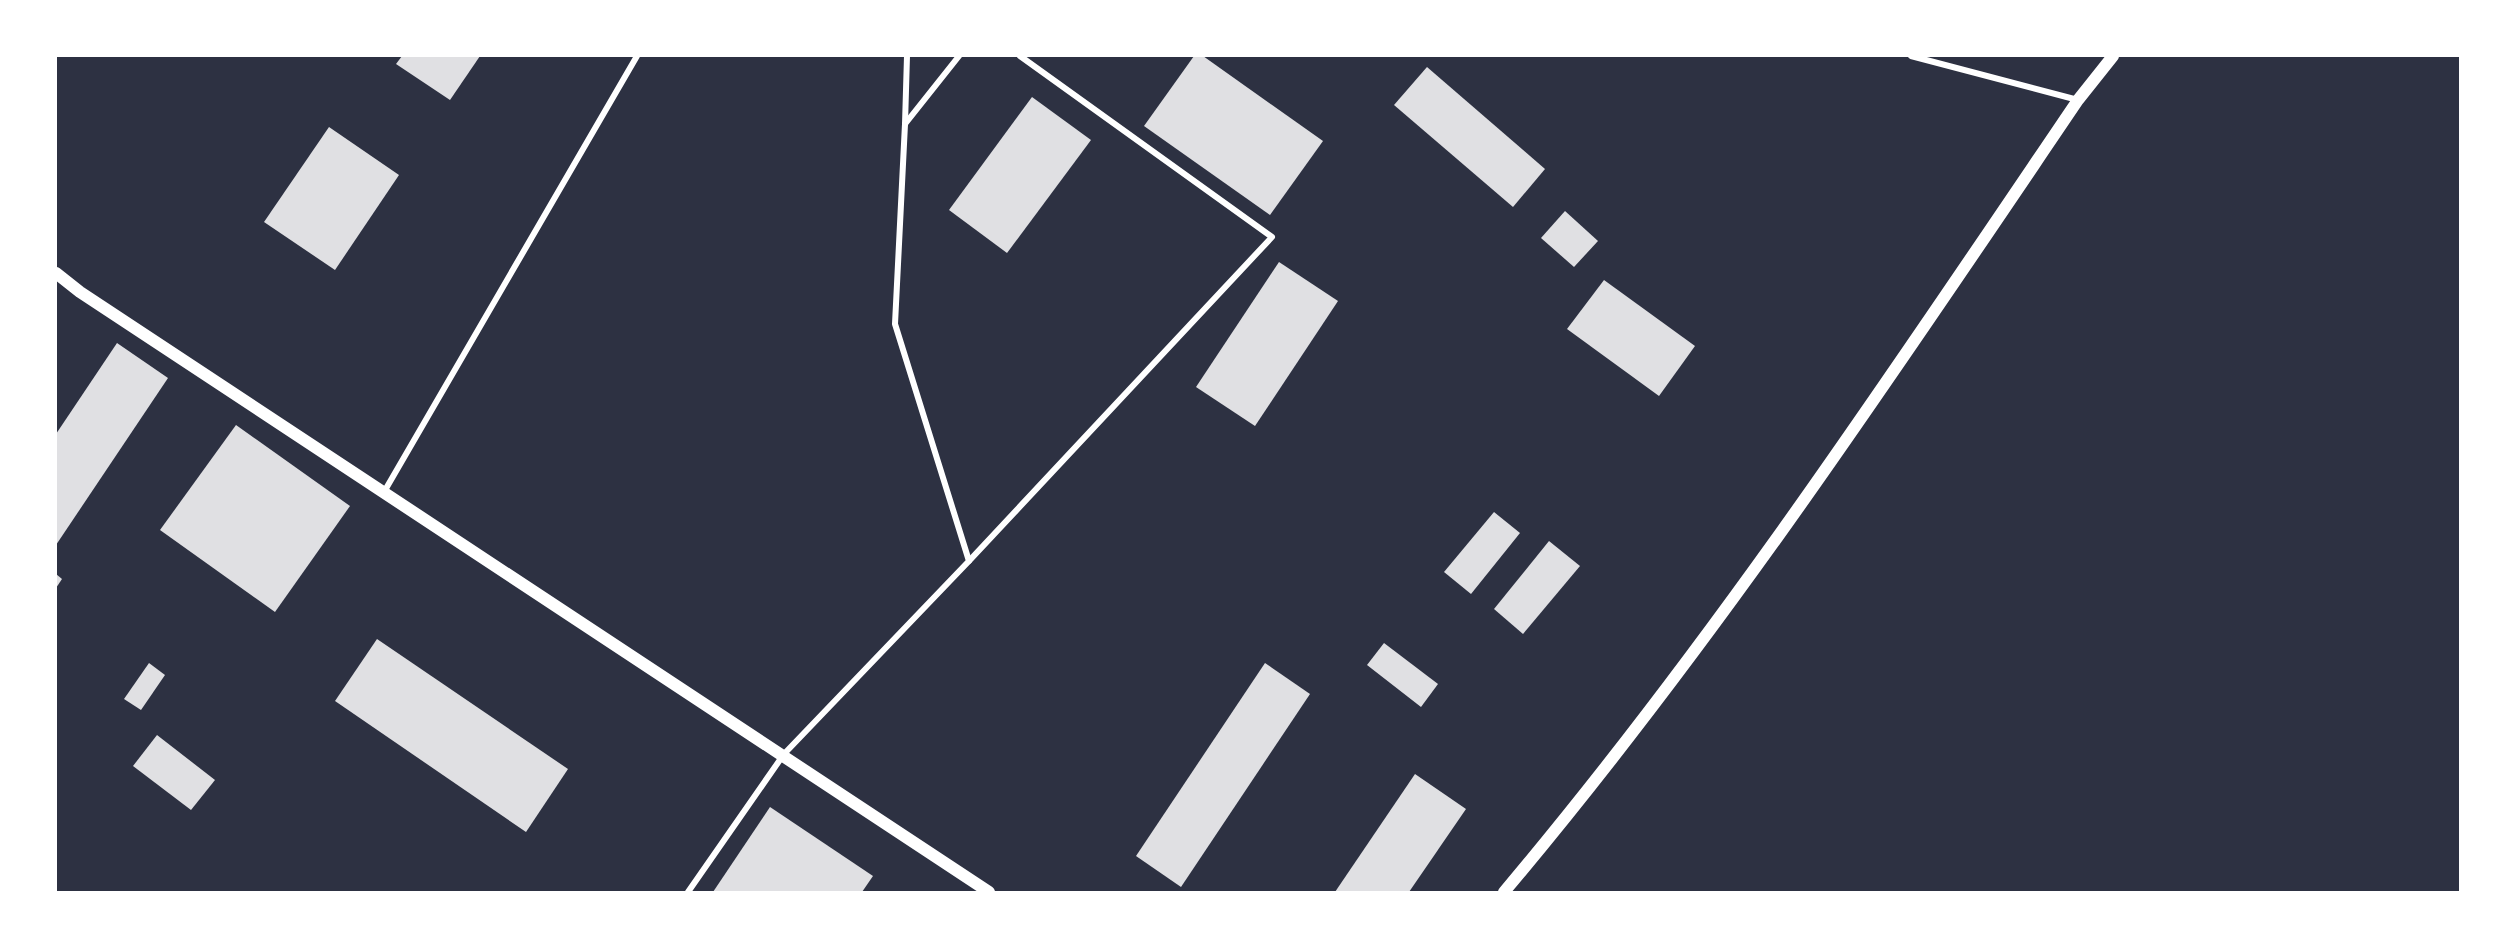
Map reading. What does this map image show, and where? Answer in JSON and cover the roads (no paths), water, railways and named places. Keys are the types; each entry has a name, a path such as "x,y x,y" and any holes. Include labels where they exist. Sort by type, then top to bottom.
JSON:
{"main road":[{"path":"1504,892 1564,822 1805,501 2078,100 2114,56"},
{"path":"56,273 80,292 784,754 989,892"}],"street":[{"path":"384,492 637,56"},
{"path":"907,56 895,324 969,561"},
{"path":"905,124 959,56"},
{"path":"688,892 784,754 969,561 1272,237 1020,56"},
{"path":"1911,56 2078,100"}]}
